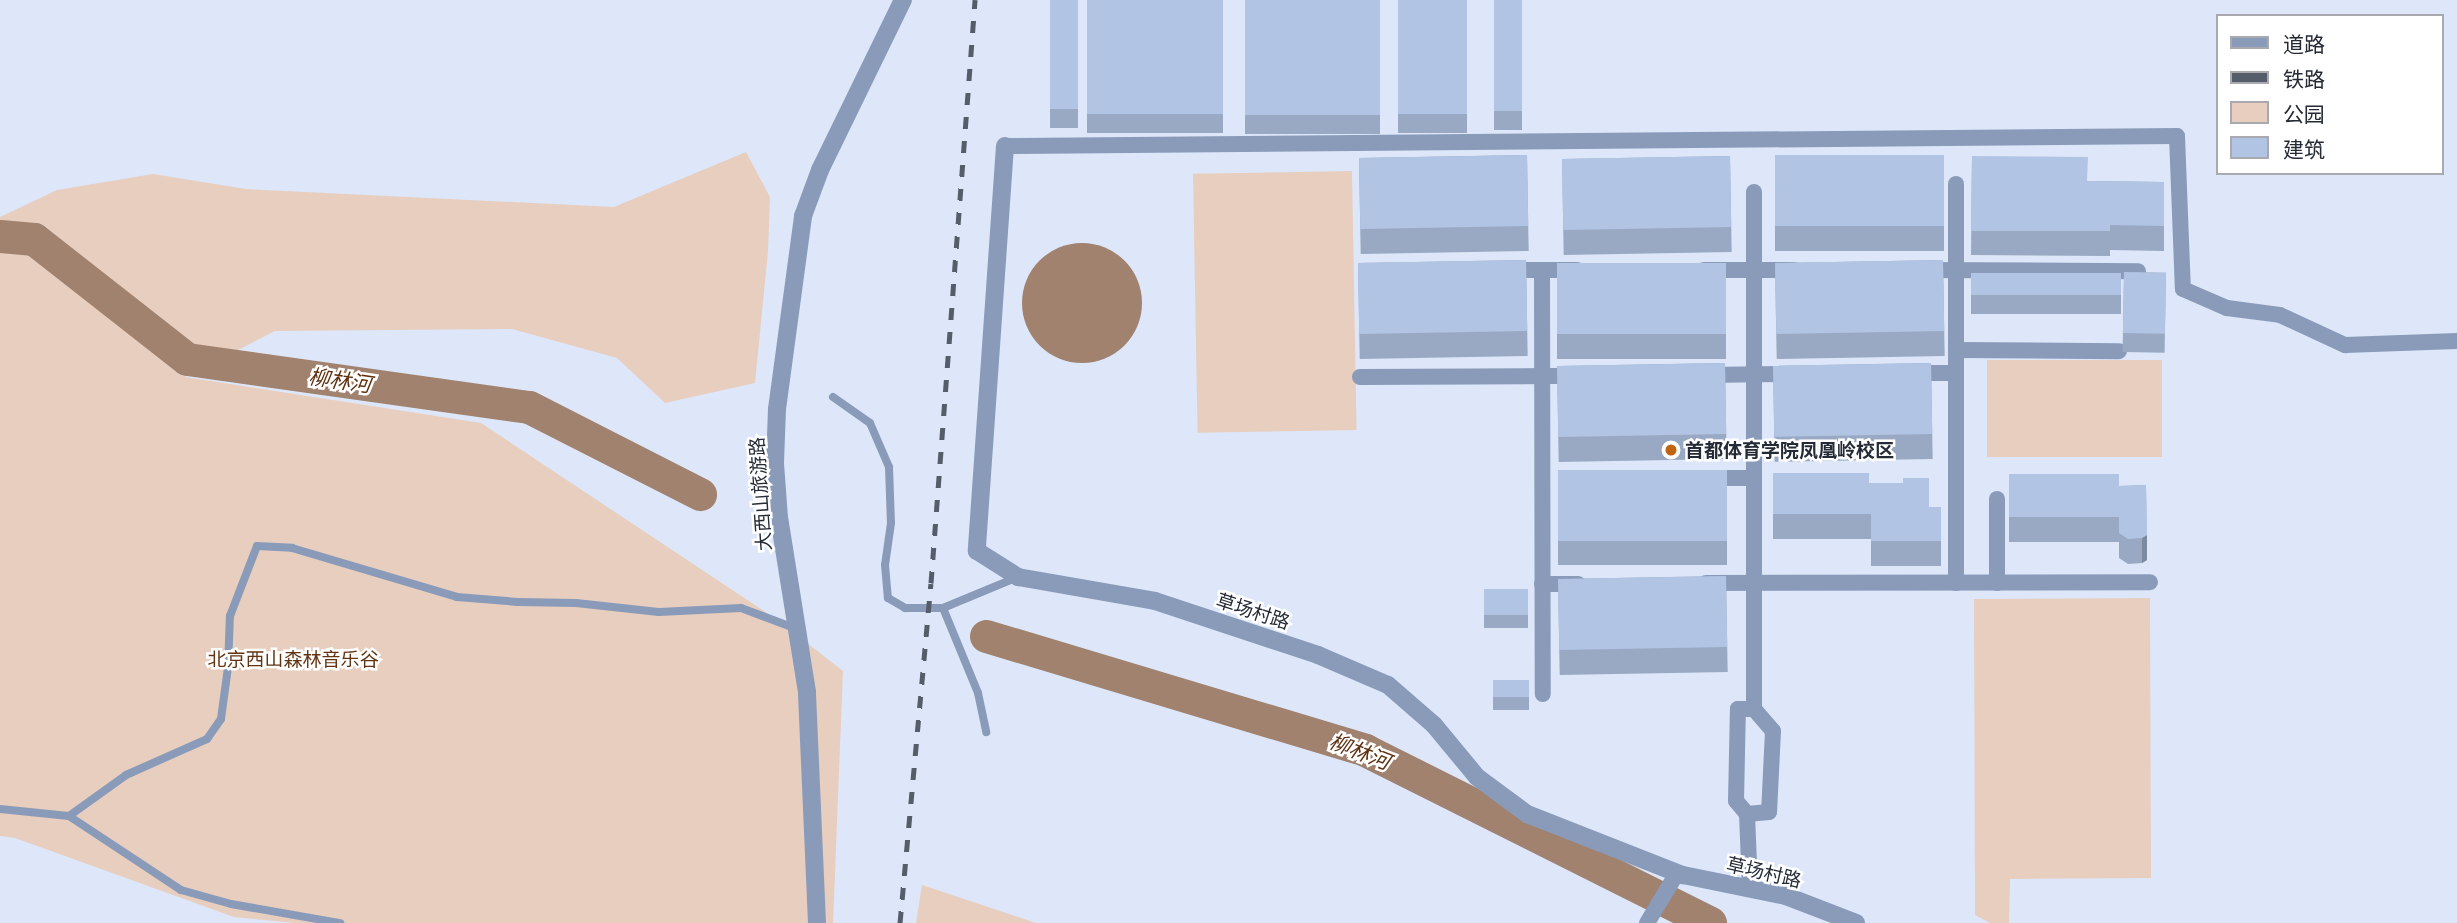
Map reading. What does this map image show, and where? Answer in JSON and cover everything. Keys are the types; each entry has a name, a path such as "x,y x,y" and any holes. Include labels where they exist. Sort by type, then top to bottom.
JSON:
{"street":[{"name":"大西山旅游路","path":"817,923 807,692 779,519 775,463 777,409 803,216 820,170 903,0"},
{"path":"1005,146 2177,136 2183,289 2227,308 2280,315 2345,345 2457,341"},
{"name":"草场村路","path":"1005,146 977,551 1018,577 1155,601 1318,655 1388,685 1434,725 1477,777 1527,814 1674,878 1786,896 1856,923"},
{"path":"1956,184 1956,583"},
{"path":"1747,814 1769,813 1773,731 1754,709 1754,192"},
{"path":"1487,270 1595,270"},
{"path":"1542,270 1542,376 1549,478 1542,584 1543,694"},
{"path":"1688,270 1808,270"},
{"path":"1902,270 2138,271"},
{"path":"1956,350 2119,351"},
{"path":"1889,373 1956,373"},
{"path":"1688,375 1808,374"},
{"path":"1360,377 1595,376"},
{"path":"1688,478 1754,478"},
{"path":"1997,499 1997,583"},
{"path":"1688,583 2150,582"},
{"path":"1542,584 1595,584"},
{"path":"1750,889 1747,814 1736,801 1738,709 1754,709"},
{"path":"1647,923 1674,878"}],"lane":[{"path":"833,397 870,424 889,467 891,523 885,565 888,598 905,608 943,608 1018,577"},
{"path":"69,816 126,775 206,739 221,719 228,667 230,616 257,546 292,548 457,597 518,603 576,603 659,612 741,608 797,629"},
{"path":"943,608 978,693 986,732"},
{"path":"0,809 69,816 181,890 231,904 340,923"}],"green space":[{"name":"北京西山森林音乐谷","path":"746,152 770,197 768,251 755,383 665,403 617,358 512,329 275,331 185,377 481,423 779,621 843,671 833,923 295,923 234,917 15,838 0,836 0,217 57,190 153,174 246,189 614,207"},
{"path":"1352,171 1357,430 1198,433 1193,174"},
{"path":"1987,360 2162,360 2162,457 1987,457"},
{"path":"2150,598 2151,878 2010,879 2009,923 1990,923 1975,915 1974,599"},
{"path":"922,885 1036,923 916,923"}],"shaded area":[{"path":"1082,243 1105,248 1124,261 1137,280 1142,303 1137,326 1124,345 1105,358 1082,363 1059,358 1040,345 1027,326 1022,303 1027,280 1040,261 1059,248"}],"building":[{"path":"1050,0 1078,0 1078,109 1050,109"},
{"path":"1087,0 1223,0 1223,114 1087,114"},
{"path":"1245,0 1380,0 1380,115 1245,115"},
{"path":"1398,0 1467,0 1467,114 1398,114"},
{"path":"1494,0 1522,0 1522,111 1494,111"},
{"path":"1527,155 1528,226 1360,229 1359,158"},
{"path":"1775,155 1944,155 1944,226 1775,226"},
{"path":"1730,156 1731,227 1563,230 1562,159"},
{"path":"1972,156 2088,157 2087,181 2164,182 2164,226 2110,225 2110,231 1971,231"},
{"path":"1526,260 1527,331 1359,334 1358,263"},
{"path":"1943,260 1944,331 1776,334 1775,263"},
{"path":"1557,263 1726,263 1726,334 1557,334"},
{"path":"2124,272 2166,273 2165,334 2123,333"},
{"path":"1971,273 2121,273 2121,295 1971,295"},
{"path":"1725,363 1726,434 1558,437 1557,366"},
{"path":"1931,363 1932,434 1774,437 1773,366"},
{"path":"1558,470 1727,470 1727,541 1558,541"},
{"path":"1773,473 1869,473 1869,483 1903,483 1903,478 1929,478 1929,507 1941,507 1941,541 1871,541 1871,514 1773,514"},
{"path":"2009,474 2119,474 2119,486 2146,485 2147,535 2128,539 2119,533 2119,517 2009,517"},
{"path":"1726,576 1727,647 1559,650 1558,579"},
{"path":"1484,589 1528,589 1528,615 1484,615"},
{"path":"1493,680 1529,680 1529,697 1493,697"}],"waterway":[{"name":"柳林河","path":"0,236 34,239 187,359 529,407 700,494"},
{"name":"柳林河","path":"986,636 1365,750 1710,923"}],"railway":[{"path":"900,923 931,583 975,0"}],"place":[{"name":"首都体育学院凤凰岭校区","path":"1671,450"}]}
